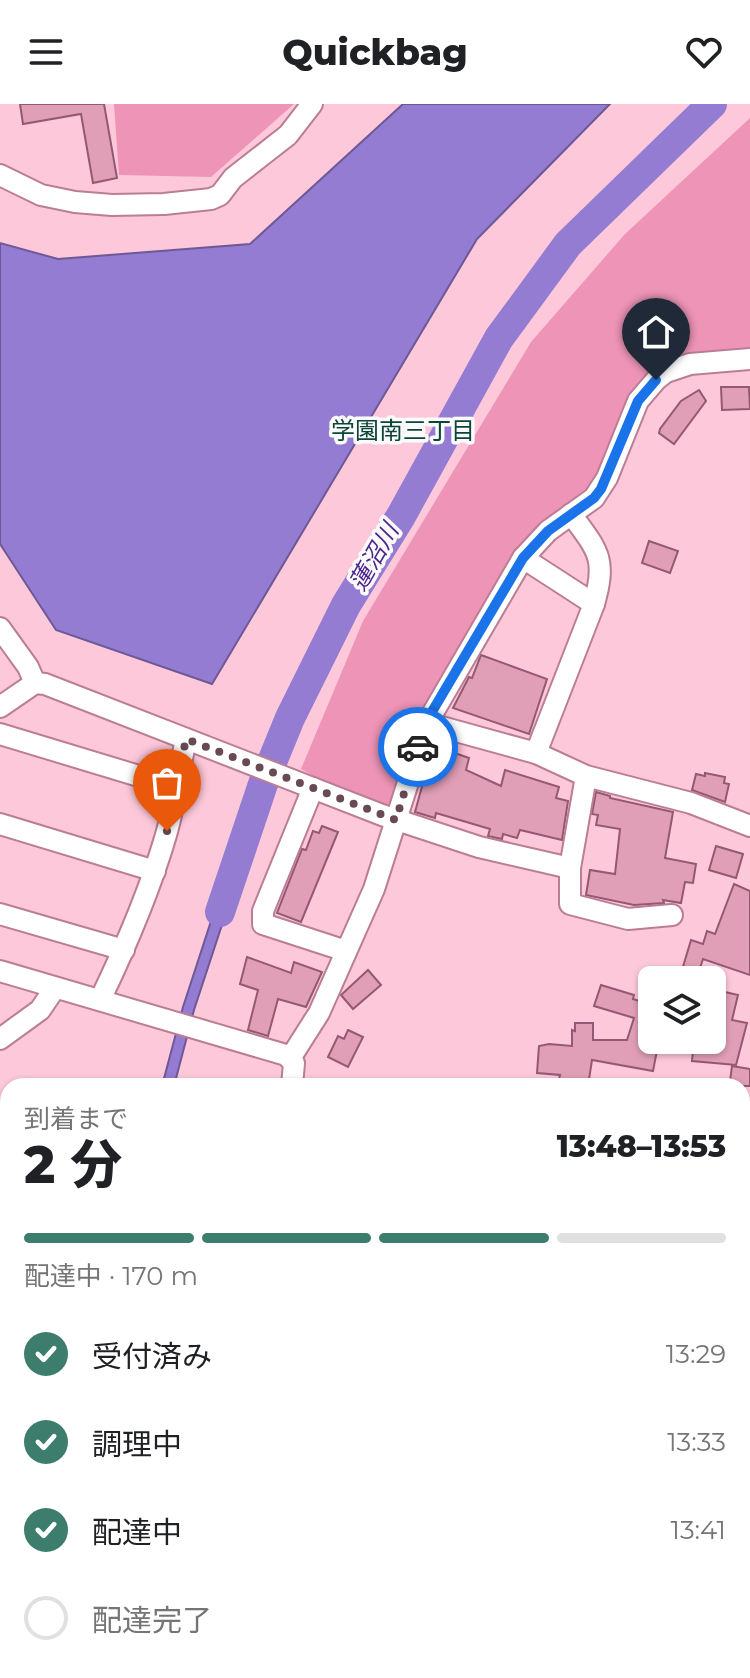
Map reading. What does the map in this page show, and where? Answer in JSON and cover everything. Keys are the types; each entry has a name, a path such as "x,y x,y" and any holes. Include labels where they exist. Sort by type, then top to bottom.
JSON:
{"street":[{"path":"0,175 41,195 75,202 164,204 211,199 220,195 233,178 288,135 312,104"},
{"path":"293,1078 291,1057 319,1013 374,889 427,723 523,558 548,531 594,498 601,489 638,401 656,380 666,372 690,364 750,359"},
{"path":"536,753 602,577 598,554 571,514"},
{"path":"523,558 594,604"},
{"path":"0,628 28,667 35,683 396,820 479,847 570,868"},
{"path":"0,707 35,683"},
{"path":"427,723 536,753 586,776 691,803 750,826"},
{"path":"0,734 175,787"},
{"path":"100,1000 124,950 155,871 167,831 186,739"},
{"path":"586,776 570,868 570,904 628,919 672,915"},
{"path":"305,786 263,911 263,924 346,951"},
{"path":"0,824 155,871"},
{"path":"0,914 124,950"},
{"path":"0,971 291,1057"},
{"path":"0,1039 40,1010 55,988"}],"shaded area":[{"path":"114,104 294,104 211,177 119,175"},
{"path":"403,104 610,104 477,239 212,684 56,630 0,544 0,243 58,259 250,244"},
{"path":"750,118 750,349 678,358 646,376 633,392 596,483 582,499 545,523 393,803 386,805 324,782 301,769 363,621 531,342 625,234"},
{"path":"227,872 238,876 194,1010 176,1078 164,1078 183,1007"}],"building":[{"path":"20,104 104,104 117,178 93,183 81,114 23,124"},
{"path":"721,387 749,387 750,409 722,410"},
{"path":"699,390 706,401 674,444 659,433 660,429 681,401"},
{"path":"649,541 678,551 670,573 642,563"},
{"path":"481,655 547,679 529,734 453,708 469,677 472,678"},
{"path":"449,751 469,758 466,770 501,786 505,770 559,787 556,798 568,801 562,840 520,830 517,838 503,834 502,839 488,836 490,829 436,813 435,818 415,812 429,761 436,752"},
{"path":"705,773 725,777 724,783 729,784 725,802 692,790 696,774 705,776"},
{"path":"596,792 673,812 665,858 696,864 693,883 685,882 681,903 663,900 664,903 634,905 586,895 590,870 615,874 620,829 596,825 598,815 592,814"},
{"path":"322,826 338,832 301,922 277,913 302,849 306,850 313,831 319,833"},
{"path":"716,846 743,854 736,878 709,870"},
{"path":"734,884 750,891 750,975 703,959 701,966 683,966 691,940 703,944 707,931 715,934"},
{"path":"247,957 291,973 294,962 322,972 306,1007 278,999 268,1036 248,1030 258,990 240,984"},
{"path":"368,970 381,985 353,1009 341,995"},
{"path":"601,985 634,995 633,999 638,1001 638,1054 656,1054 653,1071 592,1060 589,1078 559,1078 560,1075 537,1073 539,1046 572,1046 575,1023 593,1023 593,1040 627,1040 634,1018 594,1006"},
{"path":"726,992 738,995 732,1020 747,1023 736,1065 692,1061 693,1054 726,1054"},
{"path":"348,1030 363,1037 348,1067 328,1057 338,1036 344,1039"},
{"path":"732,1066 750,1069 750,1078 730,1078"}],"waterway":[{"name":"蓮沼川","path":"220,912 263,784 290,718 346,605 401,516 499,338 568,244 712,104"}],"way so far":[{"path":"167,831 186,739 396,820 418,747"}],"district":[{"name":"学園南三丁目","path":"403,431"}],"route":[{"path":"418,747 433,710 523,558 548,531 594,498 601,489 638,401 656,380"}]}
